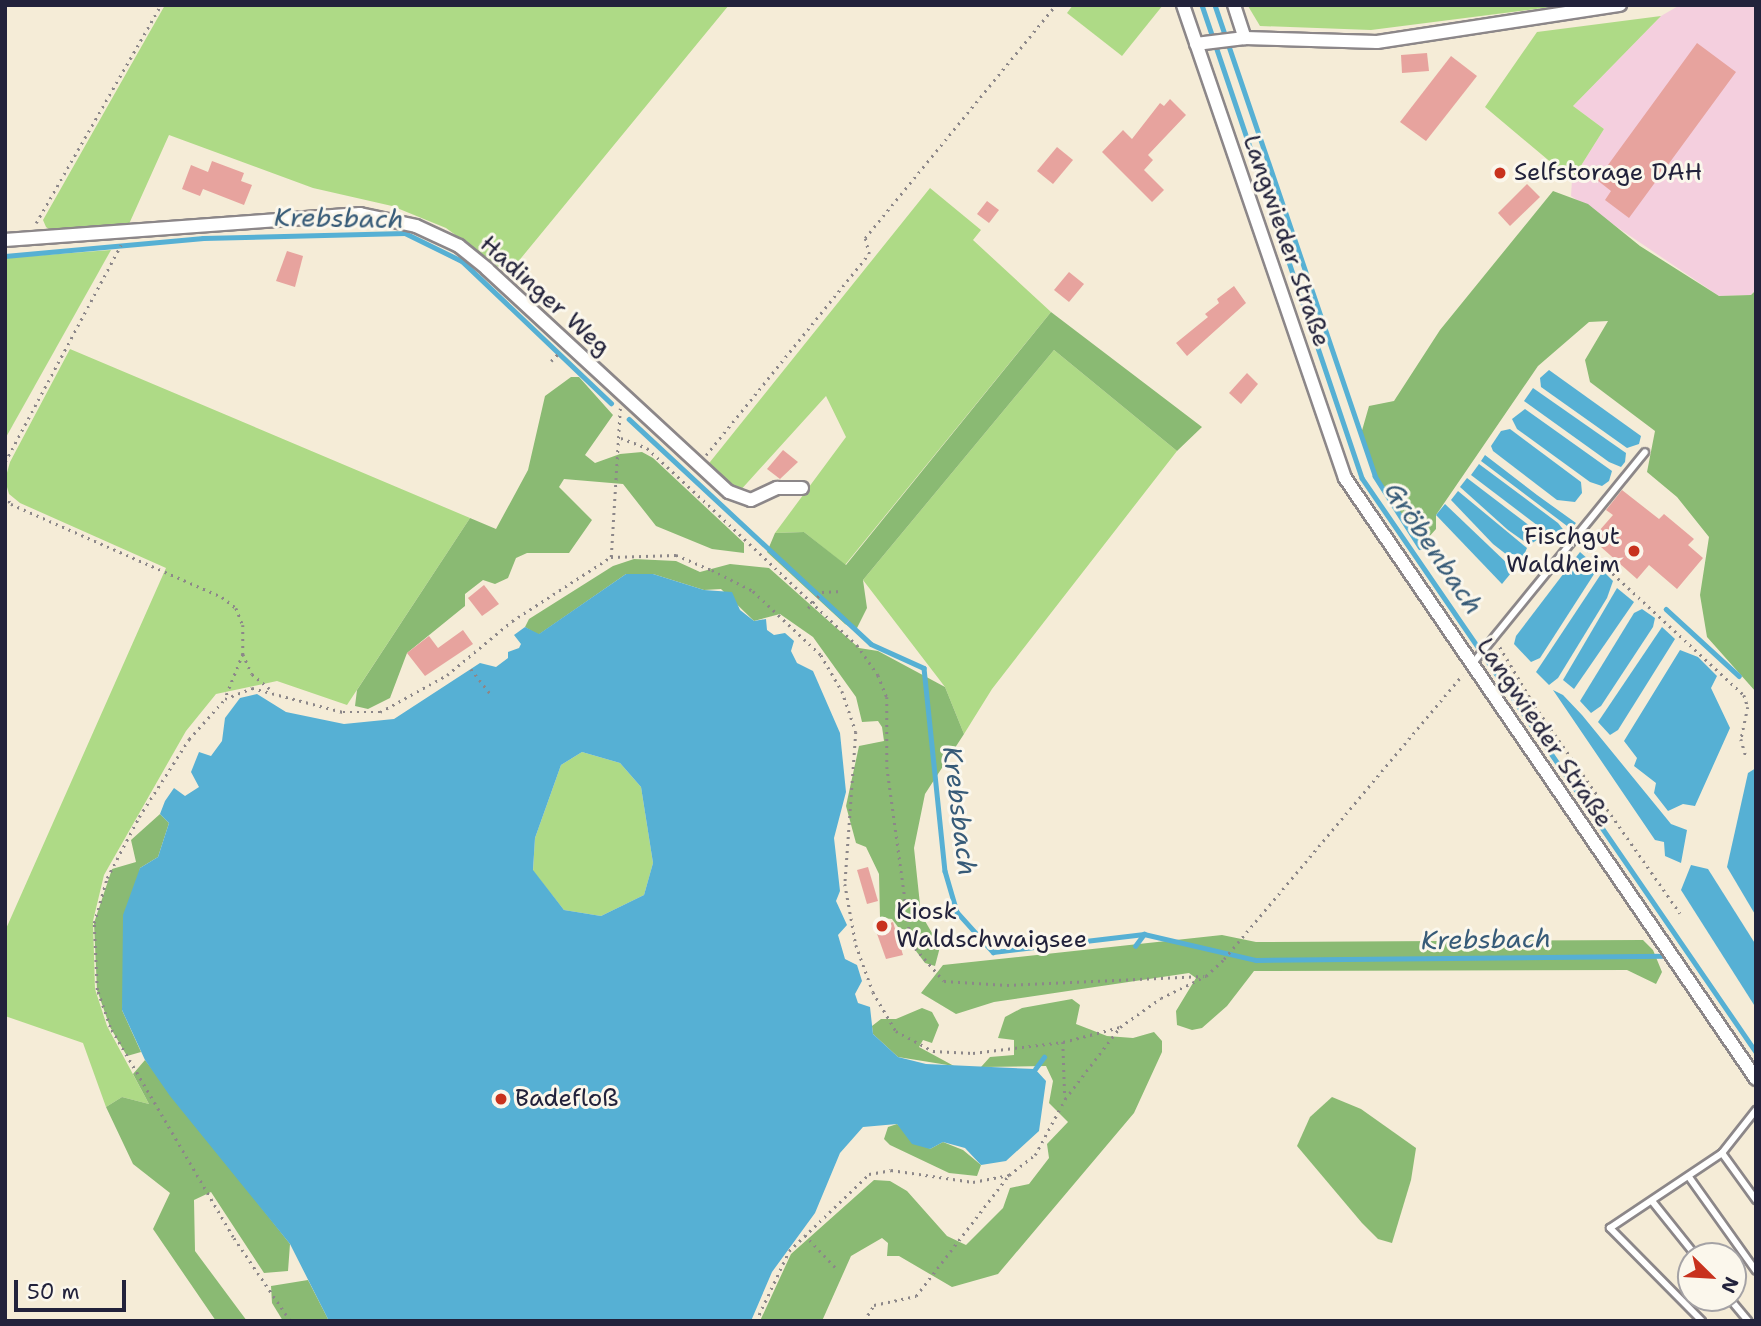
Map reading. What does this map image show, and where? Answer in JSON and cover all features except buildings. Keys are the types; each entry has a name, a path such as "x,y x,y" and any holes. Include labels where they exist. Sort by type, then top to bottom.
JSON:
{"street":[{"name":"Langwieder Straße","path":"1184,5 1345,478 1474,661 1756,1079"},
{"path":"1234,5 1245,38"},
{"path":"1196,44 1245,38 1377,42 1620,5"},
{"name":"Hadinger Weg","path":"5,240 360,214 416,226 468,254 697,465 741,500 761,498 778,488 802,488"}],"lane":[{"path":"1474,661 1493,635 1577,540 1645,452"},
{"path":"1702,1321 1610,1228 1722,1153 1756,1110"},
{"path":"1722,1153 1756,1200"},
{"path":"1689,1177 1756,1271"},
{"path":"1652,1201 1685,1242"},
{"path":"1749,1321 1756,1317"}],"path":[{"path":"27,238 161,5"},
{"path":"697,465 869,254 865,238 1056,5"},
{"path":"5,461 120,248"},
{"path":"611,557 621,439 619,414 626,400"},
{"path":"621,439 647,448 858,645 878,675 887,697 887,767 911,943 944,981 1007,985 1206,976"},
{"path":"5,495 11,504 222,597 236,608 243,625 243,654 225,699 189,739 139,817 107,878 94,923 97,990 131,1066 233,1237 290,1321"},
{"path":"719,515 722,508"},
{"path":"1577,540 1744,695 1748,707 1741,739 1746,756"},
{"path":"225,699 252,688 272,690 343,712 380,712 447,675 512,621 611,557 676,555 753,592 821,654 842,691 856,732 845,884 856,946 873,992 897,1031 933,1051 973,1053 1063,1042 1120,1027"},
{"path":"808,608 822,592 842,592"},
{"path":"1493,635 1535,706 1681,913"},
{"path":"243,654 252,674 272,690"},
{"path":"864,1321 874,1305 916,1296 1009,1175 1035,1155 1065,1099 1120,1027 1161,999 1206,976 1224,959 1474,661"},
{"path":"471,669 491,695"},
{"path":"1063,1042 1065,1099"},
{"path":"756,1321 789,1251 869,1174 891,1170 973,1182 1009,1175"},
{"path":"805,1235 836,1268"}],"shaded area":[{"path":"1680,5 1756,5 1756,290 1751,295 1719,296 1571,196 1572,180 1604,129 1573,106 1661,16"}],"green space":[{"path":"165,5 729,5 508,274 446,228 392,206 313,188 169,135 129,224 53,232 46,227 43,220"},
{"path":"1073,5 1163,5 1122,56 1067,13"},
{"path":"1567,5 1371,30 1260,26 1248,6"},
{"path":"1661,16 1573,106 1604,129 1572,180 1485,107 1537,32"},
{"path":"930,188 981,230 973,240 1051,312 845,565 804,532 775,533 846,437 826,396 738,493 706,467"},
{"path":"1553,191 1588,204 1640,246 1719,296 1751,295 1756,290 1756,692 1707,637 1700,595 1709,537 1677,497 1647,472 1655,431 1590,382 1585,360 1608,321 1589,322 1538,366 1436,515 1436,529 1420,547 1375,476 1361,434 1369,406 1394,401 1440,330"},
{"path":"111,250 5,439 5,258"},
{"path":"1051,312 1202,427 1177,451 1054,350 863,580 867,608 856,630 845,624 767,552 775,533 804,532 846,565"},
{"path":"70,349 470,518 347,705 277,681 216,694 186,731 104,875 93,921 95,989 107,1026 149,1104 122,1097 106,1107 83,1043 5,1016 5,931 166,568 20,503 9,494 5,480 10,462"},
{"path":"1054,350 1177,451 992,689 964,734 945,687 863,580"},
{"path":"571,377 579,377 613,415 585,455 595,463 620,454 642,452 653,458 744,543 744,553 712,549 656,526 623,484 564,479 559,487 592,520 569,553 527,553 516,558 508,578 495,584 483,580 465,594 465,606 407,653 390,698 368,709 355,706 357,690 470,518 496,529 528,470 545,396"},
{"path":"634,559 676,561 700,572 730,564 769,568 859,648 878,651 945,687 964,734 925,794 914,848 921,914 940,947 935,966 925,963 892,919 880,918 879,874 866,847 856,843 846,806 859,746 884,741 882,727 878,721 862,722 856,697 813,637 780,614 754,621 721,589 704,590 653,574 626,574 538,635 525,627 529,619 613,566"},
{"path":"582,752 620,763 641,787 653,863 644,895 601,916 564,910 533,871 535,838 561,765"},
{"path":"160,814 169,823 158,857 140,868 122,1010 141,1052 127,1056 110,1027 97,990 94,923 112,869 136,862 131,840"},
{"path":"1222,935 1256,942 1643,940 1653,950 1662,972 1656,984 1627,970 1254,971 1227,1006 1202,1028 1192,1030 1177,1025 1176,1011 1196,978 1189,973 994,1002 956,1014 921,993 943,965"},
{"path":"1072,999 1080,1005 1076,1024 1107,1036 1133,1038 1154,1032 1162,1041 1162,1052 1134,1113 998,1274 952,1287 899,1256 887,1256 888,1243 882,1238 851,1256 822,1321 760,1321 791,1254 874,1180 890,1181 907,1191 947,1236 966,1245 1003,1208 1010,1188 1029,1184 1049,1158 1047,1144 1068,1122 1049,1103 1053,1081 1046,1066 981,1067 990,1057 1014,1055 1014,1040 998,1038 1005,1017 1022,1008"},
{"path":"922,1008 932,1012 939,1025 932,1043 923,1040 919,1047 954,1066 898,1057 873,1034 872,1026 881,1019 896,1019"},
{"path":"145,1060 290,1244 288,1271 264,1273 211,1192 194,1200 195,1251 247,1321 216,1321 153,1229 170,1193 133,1164 106,1107 122,1097 149,1104 133,1074"},
{"path":"1332,1097 1361,1109 1416,1148 1411,1180 1392,1243 1378,1239 1362,1223 1297,1146 1310,1117"},
{"path":"897,1124 930,1149 943,1142 963,1150 981,1165 977,1176 949,1173 890,1145 884,1139 888,1127"},
{"path":"308,1280 329,1321 283,1321 272,1303 271,1286"}],"water":[{"path":"1549,370 1641,436 1639,444 1627,448 1541,387 1540,378"},
{"path":"1533,388 1626,453 1621,467 1609,462 1524,401"},
{"path":"1525,409 1612,471 1609,481 1602,486 1590,482 1517,429 1512,419"},
{"path":"1510,429 1581,482 1582,493 1575,502 1557,500 1493,451 1491,446 1501,431"},
{"path":"1485,455 1576,523 1571,529 1481,461"},
{"path":"1479,464 1558,523 1566,533 1558,541 1471,475"},
{"path":"1467,478 1539,533 1537,540 1529,545 1508,530 1460,487"},
{"path":"1458,491 1527,548 1523,557 1516,562 1493,544 1451,500"},
{"path":"1445,504 1510,566 1511,573 1502,584 1436,515"},
{"path":"1580,552 1598,568 1540,658 1531,662 1514,644 1516,636"},
{"path":"1603,571 1613,581 1607,598 1558,678 1549,685 1536,672"},
{"path":"626,574 653,574 704,590 732,592 740,610 754,621 766,619 767,630 774,635 785,633 794,641 791,651 797,663 813,671 840,733 846,792 834,838 840,891 836,901 847,925 838,935 845,959 857,965 862,981 855,994 858,1003 870,1007 873,1034 898,1057 926,1064 1035,1069 1046,1081 1039,1131 1006,1161 981,1165 965,1148 943,1142 930,1149 912,1144 897,1124 863,1127 840,1153 815,1213 772,1272 751,1321 329,1321 290,1244 170,1096 145,1060 122,1010 123,915 140,868 158,857 169,823 160,814 174,788 185,796 199,787 191,772 199,752 211,756 222,741 225,718 240,698 257,694 286,712 344,724 394,719 480,663 496,667 508,658 508,652 519,648 521,644 514,635 525,627 539,634","holes":["582,752 620,763 641,787 653,863 644,895 601,916 564,910 533,870 535,838 561,765"]},
{"path":"1617,588 1634,602 1574,689 1563,680"},
{"path":"1642,609 1655,618 1653,627 1601,706 1591,713 1580,701 1634,613"},
{"path":"1662,627 1675,639 1618,730 1610,735 1598,722"},
{"path":"1680,650 1698,657 1717,676 1711,688 1730,728 1695,806 1683,804 1668,811 1654,793 1656,783 1634,766 1637,758 1624,741"},
{"path":"1553,690 1563,695 1582,715 1671,824 1687,830 1681,863 1665,856 1664,842 1655,840"},
{"path":"1756,768 1756,916 1727,867 1748,773"},
{"path":"1691,865 1708,869 1756,945 1756,1008 1681,890"}],"waterway":[{"name":"Gröbenbach","path":"1202,5 1362,478 1756,1052"},
{"path":"1215,5 1375,476 1420,547 1427,540"},
{"name":"Krebsbach","path":"5,256 203,238 405,233 462,261 611,403"},
{"name":"Krebsbach","path":"629,419 871,644 924,668 945,871 957,912 993,952 1144,934 1256,960 1664,956"},
{"path":"1666,609 1739,676"},
{"path":"1135,946 1144,934"},
{"path":"1035,1069 1044,1057"}],"place":[{"name":"Selfstorage DAH","path":"1500,173"},
{"name":"Fischgut Waldheim","path":"1634,551"},
{"name":"Kiosk Waldschwaigsee","path":"882,926"},
{"name":"Badefloß","path":"501,1099"}]}
